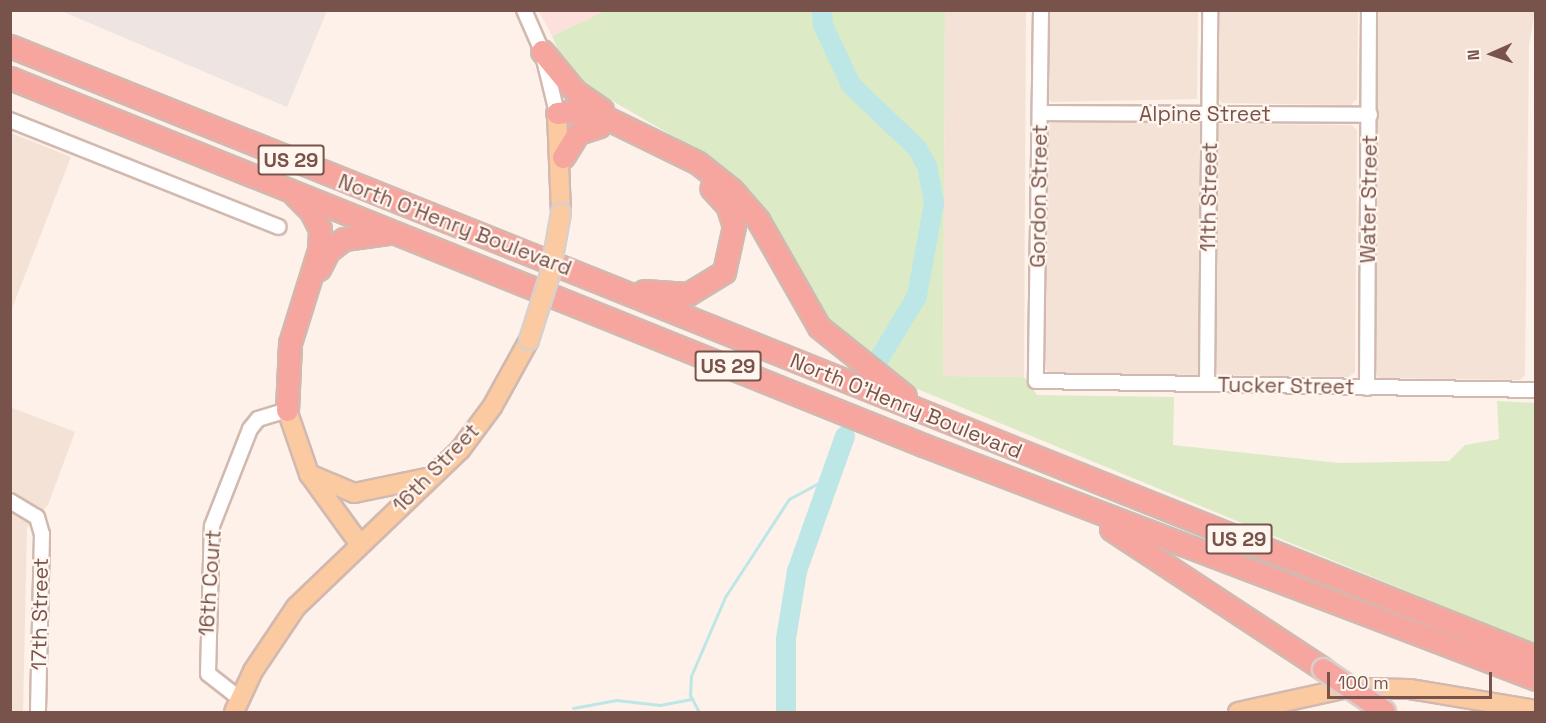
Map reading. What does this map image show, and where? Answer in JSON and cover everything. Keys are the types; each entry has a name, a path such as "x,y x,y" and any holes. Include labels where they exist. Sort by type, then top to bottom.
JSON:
{"highway":[{"name":"North O'Henry Boulevard","path":"10,46 1536,657"},
{"path":"542,51 575,91 609,125 714,191 727,205 734,245 724,272 688,294 666,296 572,271"},
{"name":"North O'Henry Boulevard","path":"10,78 1058,498 1536,679"},
{"path":"557,113 609,125 698,164 732,190 758,220 819,327 868,371 942,421"},
{"path":"563,157 578,133 609,125"},
{"path":"287,410 287,364 319,250 320,230 311,211 289,189"},
{"path":"302,305 328,251 344,238 399,233"},
{"path":"1058,498 1159,557 1385,712"}],"main road":[{"name":"16th Street","path":"237,705 296,607 359,543 432,476 476,430 529,340 550,274 561,213 563,157 557,113"},
{"path":"287,410 309,474 359,543"},
{"path":"309,474 354,493 432,476"},
{"path":"1238,712 1332,689 1438,693 1536,710"},
{"path":"1438,693 1496,712"}],"street":[{"name":"16th Street","path":"524,10 542,51 557,113"},
{"name":"Gordon Street","path":"1036,381 1041,10"},
{"name":"11th Street","path":"1207,384 1210,10"},
{"name":"Water Street","path":"1367,388 1369,10"},
{"name":"Alpine Street","path":"1040,113 1370,115"},
{"path":"10,120 279,226"},
{"name":"Tucker Street","path":"1036,381 1536,390"},
{"name":"16th Court","path":"237,705 208,674 212,526 250,429 258,419 287,410"},
{"name":"17th Street","path":"10,501 37,517 42,534 38,712"}],"shaded area":[{"path":"59,10 327,10 327,11 287,107"},
{"path":"539,11 605,11 552,36"},
{"path":"945,11 1026,11 1024,377 943,376"},
{"path":"1047,11 1198,11 1197,99 1051,102 1046,96"},
{"path":"1218,11 1358,11 1357,99 1351,105 1222,103 1217,97"},
{"path":"1378,11 1535,11 1529,45 1525,375 1520,380 1379,378 1375,372"},
{"path":"1052,122 1352,125 1357,130 1355,372 1349,377 1049,373 1044,368 1046,125"},
{"path":"11,133 71,157 11,311"},
{"path":"10,407 75,432 48,505 27,528 23,712 10,712"}],"green space":[{"path":"605,11 945,11 943,376 1024,377 1037,395 1174,397 1173,445 1339,463 1449,461 1465,445 1499,439 1497,401 1535,403 1535,644 893,379 821,314 778,231 750,190 699,151 578,81 564,64 552,36"}],"waterway":[{"path":"822,10 823,25 851,85 917,148 927,166 934,203 917,296 876,364"},
{"path":"786,712 786,639 797,571 845,436"},
{"path":"699,712 690,695 691,676 725,597 789,499 830,477"},
{"path":"573,708 616,700 660,705 692,699"}]}
